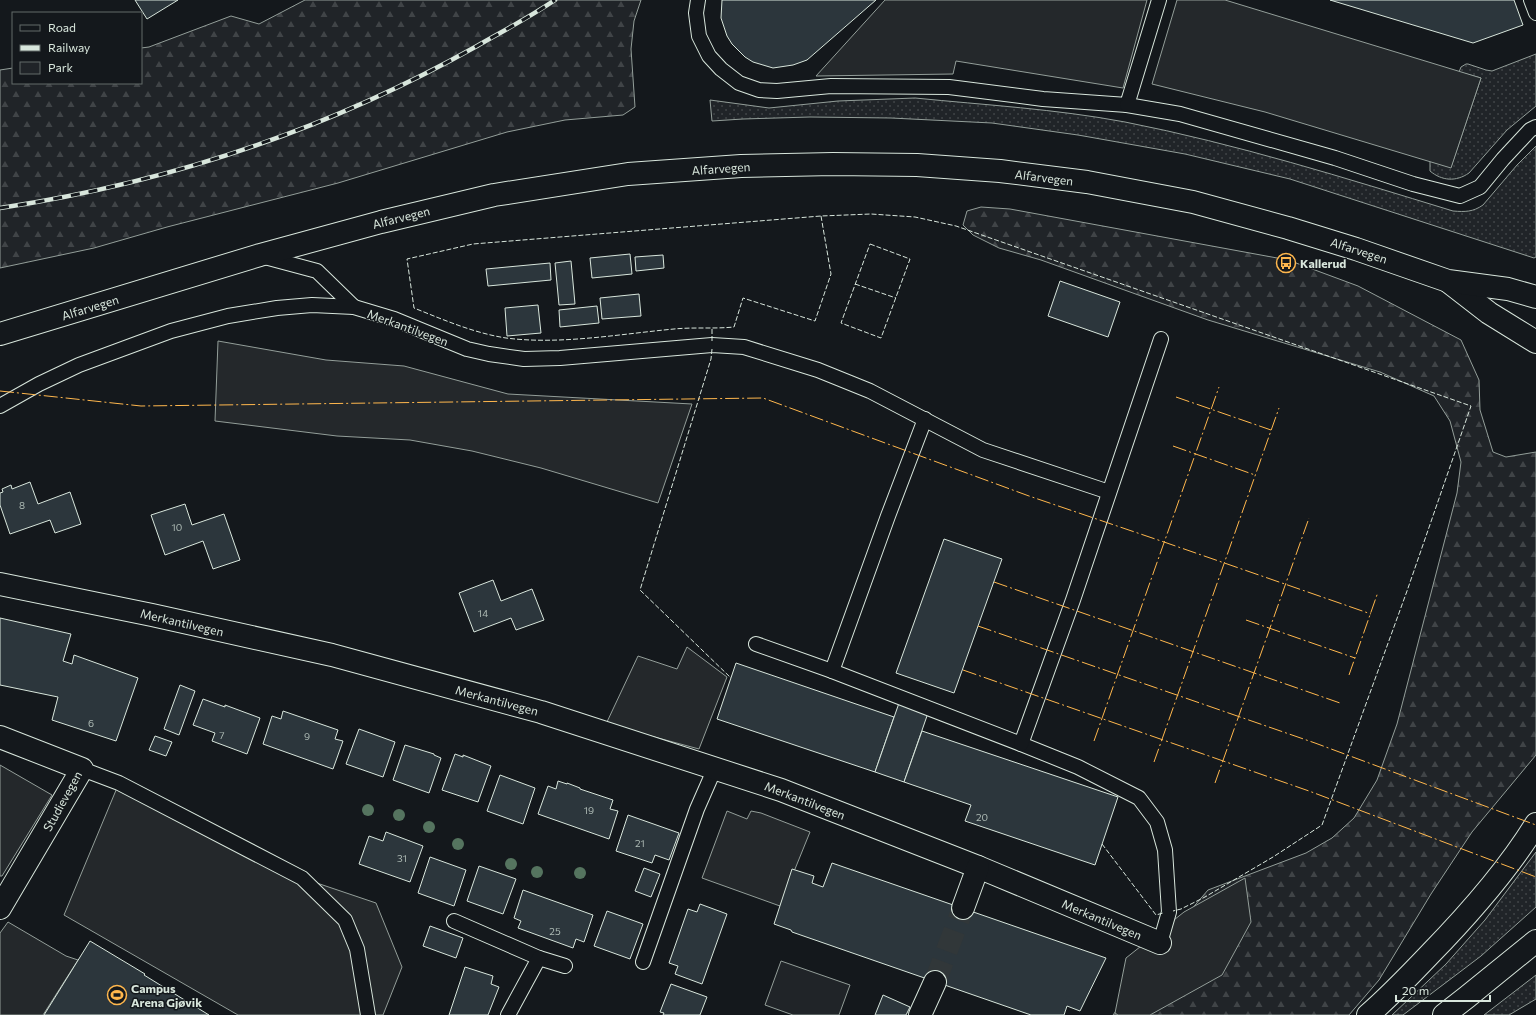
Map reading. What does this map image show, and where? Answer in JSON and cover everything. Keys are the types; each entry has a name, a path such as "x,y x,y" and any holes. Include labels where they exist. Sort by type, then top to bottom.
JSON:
{"main road":[{"name":"Alfarvegen","path":"0,334 260,255 381,222 494,195 628,174 741,166 833,164 917,165 1000,171 1087,182 1193,202 1349,246 1448,281 1508,289 1536,298"},
{"name":"Alfarvegen","path":"1448,281 1489,313 1536,342"},
{"name":"Merkantilvegen","path":"0,584 152,615 332,655 541,712 781,790 978,867 1160,944"},
{"name":"Studievegen","path":"0,737 82,769 0,908"},
{"path":"1368,1015 1388,998 1462,920 1498,876 1536,824"},
{"path":"963,908 978,867"},
{"path":"1444,1015 1468,997 1536,940"},
{"path":"920,1015 934,982"}],"lane":[{"path":"698,0 696,13 700,36 709,56 721,69 739,83 759,90 777,91 831,86 949,88 1043,99 1127,105 1180,114 1334,158 1413,184 1460,196 1480,187 1530,130 1536,127"},
{"path":"1127,105 1159,0"},
{"path":"1531,0 1536,13"},
{"path":"260,255 317,271 354,307"},
{"name":"Merkantilvegen","path":"0,406 39,384 79,366 171,331 228,316 277,308 312,305 354,307 394,319 467,349 524,359 560,358 712,345 744,347 818,370 870,391 983,450 1109,492"},
{"path":"1021,744 1073,600 1161,339"},
{"path":"832,671 925,419"},
{"path":"756,644 832,671 1021,744 1078,767 1139,798 1157,822 1165,850 1169,912 1160,944"},
{"path":"643,962 697,809 715,768"},
{"path":"82,769 119,783 302,878 346,920 357,948 368,1015"},
{"path":"454,921 539,958 565,966"},
{"path":"508,1015 539,958"}],"green space":[{"path":"305,0 641,0 634,21 631,49 635,107 623,115 565,120 507,132 338,183 167,227 94,248 0,268 0,70 12,68 12,84 142,84 142,48 149,47 231,16 259,24"},
{"path":"1536,54 1536,106 1507,130 1469,173 1459,178 1449,179 1439,177 1430,171 1430,161 1451,167 1481,78 1459,72 1461,67 1468,64 1492,71"},
{"path":"915,98 1047,111 1125,122 1250,151 1453,211 1469,211 1483,205 1517,165 1536,146 1536,257 1534,258 1290,179 1185,154 1078,135 992,123 891,118 810,117 712,121 710,100 769,108 838,101"},
{"path":"981,207 1010,209 1288,260 1358,286 1461,340 1479,380 1480,410 1493,452 1506,457 1536,452 1536,755 1472,832 1431,894 1379,980 1349,1015 1113,1015 1190,911 1208,890 1306,853 1332,838 1354,818 1377,780 1397,724 1457,493 1461,462 1450,421 1434,396 1380,372 1208,320 1041,260 999,248 973,235 963,225 967,211"},
{"path":"1536,852 1536,907 1481,956 1403,1015 1392,1015 1446,964 1485,920"},
{"path":"781,961 850,985 839,1015 793,1015 765,1005"},
{"path":"1536,975 1536,999 1509,1015 1484,1015"}],"shaded area":[{"path":"885,0 1147,0 1123,88 956,61 953,74 816,76"},
{"path":"1177,0 1225,0 1481,78 1451,168 1265,112 1152,84"},
{"path":"218,341 326,360 404,366 508,394 692,404 658,503 541,468 472,451 410,440 337,436 215,421"},
{"path":"687,647 727,677 699,749 606,724 638,656 677,669"},
{"path":"0,765 52,795 2,876 0,876"},
{"path":"119,783 302,878 376,903 402,967 383,1015 238,1015 64,915"},
{"path":"727,811 747,819 751,811 761,813 810,832 780,906 702,878"},
{"path":"1245,878 1251,922 1222,975 1150,1015 1118,1015 1115,1013 1126,958 1184,912"},
{"path":"8,922 66,956 78,960 43,1015 0,1015 0,933"}],"building":[{"path":"135,0 178,0 147,19"},
{"path":"722,0 876,0 807,60 793,65 773,68 753,62 745,57 732,44 727,36 721,18"},
{"path":"1330,0 1514,0 1523,25 1473,43"},
{"path":"630,254 632,274 592,278 590,258"},
{"path":"663,255 664,268 636,271 635,257"},
{"path":"571,261 575,304 559,305 555,263"},
{"path":"550,263 551,280 488,286 486,269"},
{"path":"1060,281 1120,302 1108,337 1048,316"},
{"path":"639,294 641,316 602,319 600,298"},
{"path":"538,305 541,333 507,336 505,308"},
{"path":"597,306 599,323 560,327 559,310"},
{"path":"30,482 38,504 70,492 81,524 55,533 50,520 10,534 0,505 0,493 3,492 2,489 11,485 12,489"},
{"path":"185,504 192,525 224,514 240,560 213,569 203,541 165,555 151,515"},
{"path":"944,539 1002,559 954,693 896,673"},
{"path":"493,580 501,601 532,589 544,620 516,630 511,618 474,632 459,593"},
{"path":"0,618 71,634 63,661 72,664 74,655 138,678 116,741 52,720 58,697 0,685"},
{"path":"736,663 894,717 875,772 717,719"},
{"path":"180,685 195,691 179,735 164,729"},
{"path":"203,699 225,707 225,705 260,718 247,754 212,741 215,733 193,725"},
{"path":"899,703 928,713 904,782 875,772"},
{"path":"283,711 338,730 335,739 343,741 333,769 263,744 272,716 281,719"},
{"path":"359,729 395,742 383,777 346,764"},
{"path":"922,731 1118,797 1095,865 965,821 971,805 904,782"},
{"path":"155,736 172,742 166,756 149,750"},
{"path":"405,745 434,754 441,758 429,793 393,780"},
{"path":"455,754 463,757 463,755 491,766 478,802 442,790"},
{"path":"500,775 535,788 523,824 487,811"},
{"path":"558,781 613,800 610,809 618,811 609,839 538,814 548,786 556,789"},
{"path":"628,815 679,833 669,860 655,855 652,863 616,851"},
{"path":"386,832 423,846 410,882 359,864 369,836 383,841"},
{"path":"430,857 466,870 454,906 418,893"},
{"path":"832,863 1106,958 1080,1011 1067,1006 1064,1015 1031,1015 792,932 791,930 774,924 792,869 814,876 812,883 823,887"},
{"path":"479,866 516,879 503,914 467,901"},
{"path":"644,868 660,874 651,897 635,891"},
{"path":"523,890 593,915 584,942 576,939 573,948 518,928 521,921 514,918"},
{"path":"700,904 727,914 702,984 675,974 678,966 669,963 688,909 697,912"},
{"path":"607,911 643,924 630,959 594,946"},
{"path":"430,926 463,938 456,958 423,946"},
{"name":"Campus Arena Gjøvik","path":"90,941 145,974 144,975 209,1015 44,1015"},
{"path":"465,967 493,976 491,984 499,987 488,1015 449,1015"},
{"path":"671,984 707,997 700,1015 663,1015 664,1013 660,1012"},
{"path":"883,995 910,1007 906,1015 875,1015"}],"tunnel":[{"path":"935,982 963,908"}],"railway":[{"path":"0,208 124,184 185,168 246,149 305,127 364,103 421,76 507,29 555,0"}],"fence":[{"path":"821,216 831,274 815,321 743,298 734,327 682,328 569,340 527,340 506,338 482,333 459,326 414,308 407,259 473,244 821,216 871,214 915,217 956,226 1471,406 1407,591 1322,825 1273,857 1205,897 1181,909 1173,911"},
{"path":"870,244 910,259 881,338 841,323 870,244"},
{"path":"855,284 896,298"},
{"path":"712,329 712,341"},
{"path":"712,349 711,359 640,590 731,678"},
{"path":"1102,844 1156,915 1163,913"}],"power":[{"path":"1094,741 1219,387"},
{"path":"0,391 141,406 763,398 1029,496 1371,614"},
{"path":"1176,397 1271,430"},
{"path":"1154,762 1279,408"},
{"path":"1173,446 1255,475"},
{"path":"1215,783 1309,518"},
{"path":"994,582 1340,703"},
{"path":"1349,675 1378,592"},
{"path":"1246,620 1355,658"},
{"path":"978,626 1315,743 1536,825"},
{"path":"963,670 1309,791 1536,877"}],"place":[{"name":"Kallerud","path":"1286,263"},
{"name":"Campus Arena Gjøvik","path":"117,995"}]}
